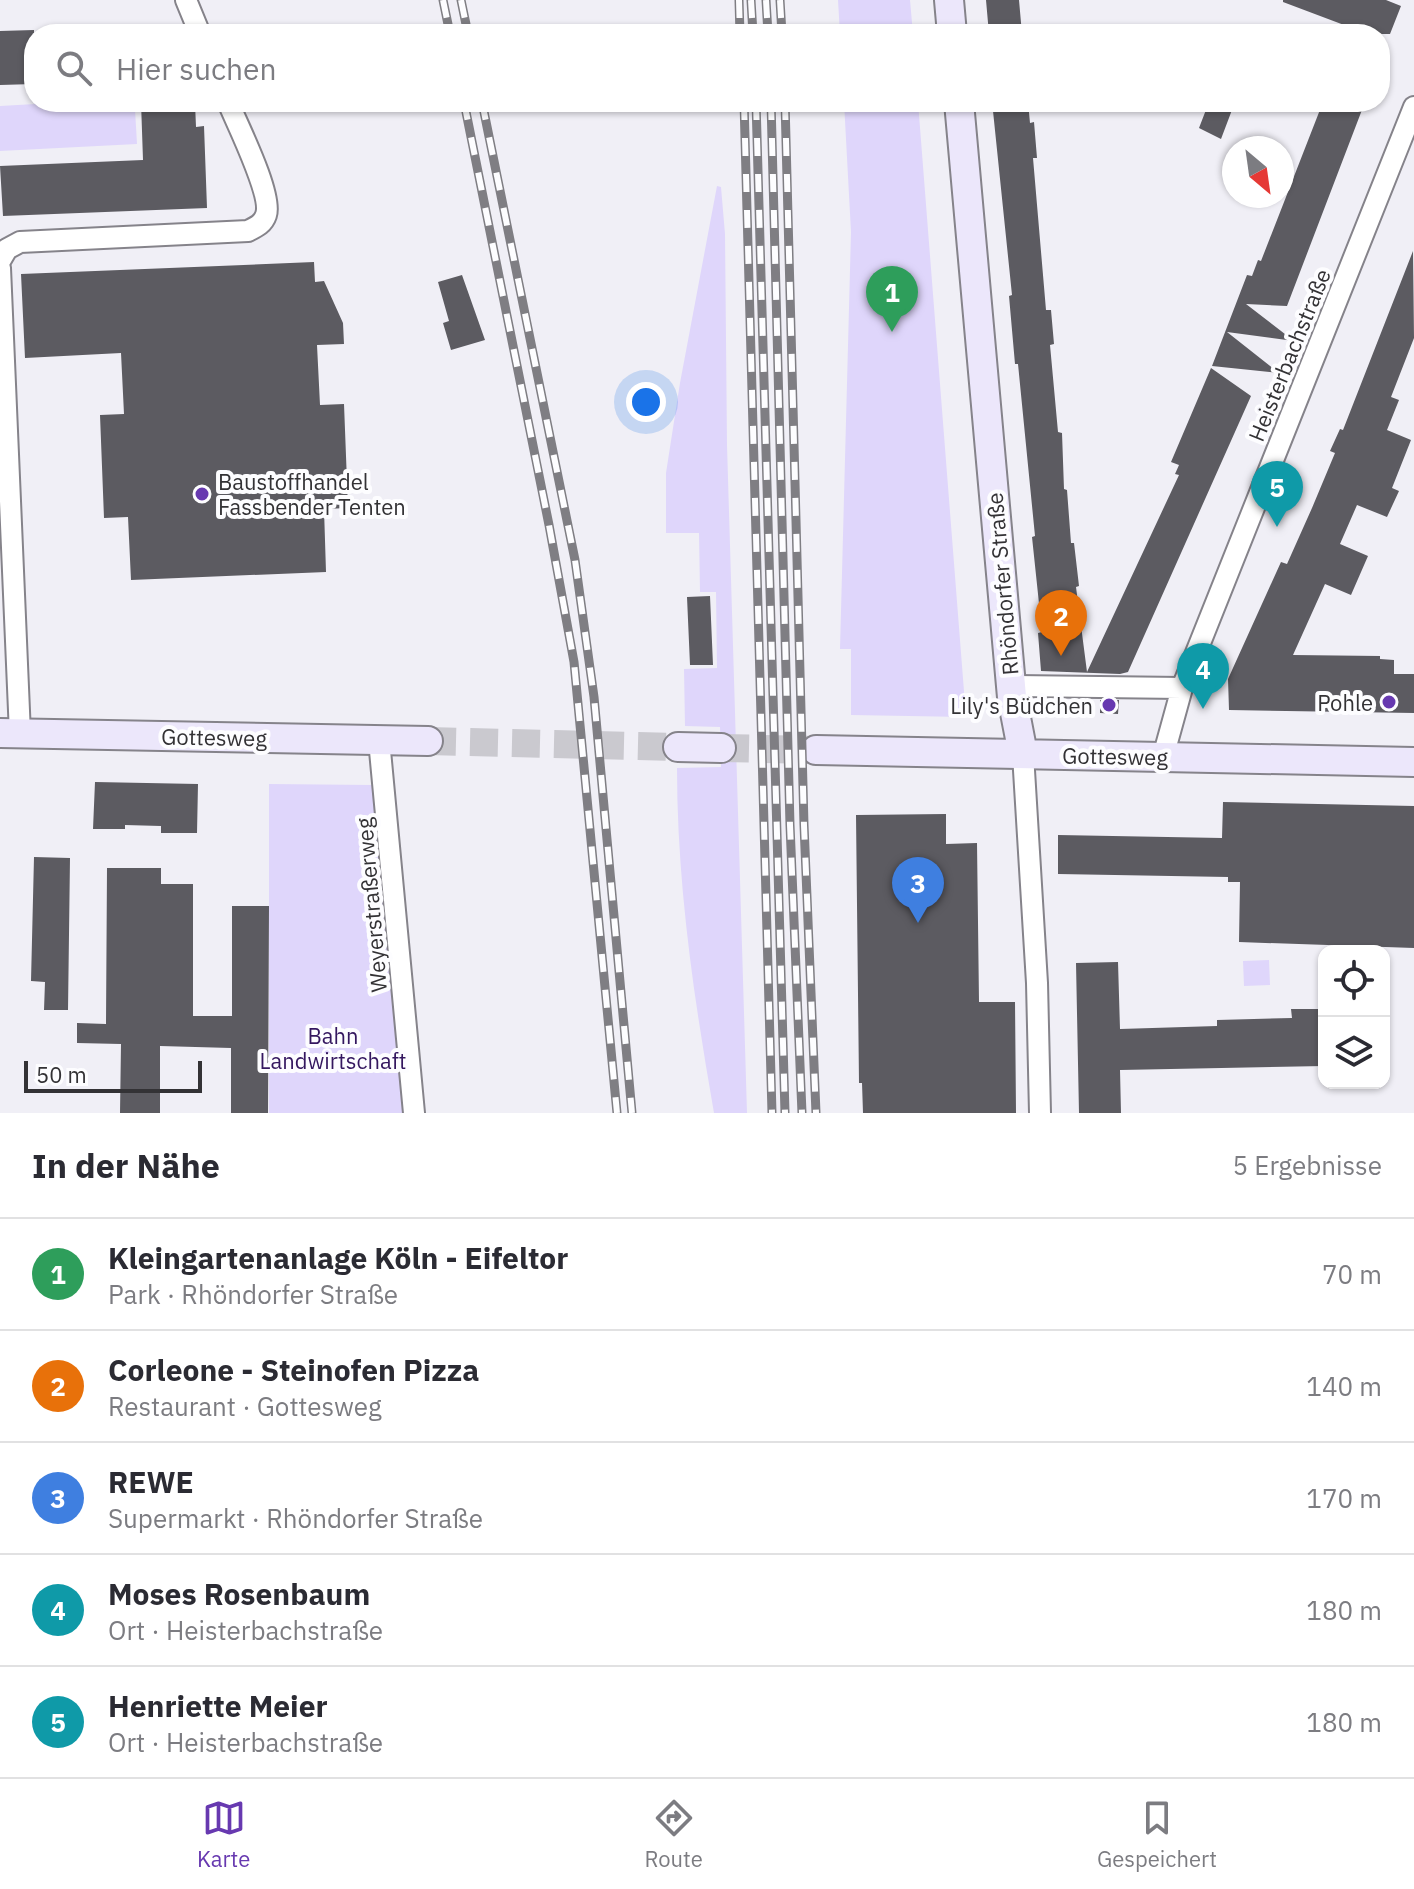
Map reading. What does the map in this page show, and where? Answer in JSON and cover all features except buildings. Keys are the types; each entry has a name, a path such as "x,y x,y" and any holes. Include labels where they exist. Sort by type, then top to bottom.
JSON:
{"street":[{"path":"186,0 196,24"},
{"path":"949,0 951,24"},
{"name":"Heisterbachstraße","path":"1163,757 1182,688 1414,110"},
{"path":"0,261 7,249 20,242 248,231 259,225 266,216 266,194 232,112"},
{"name":"Rhöndorfer Straße","path":"960,112 1011,686 1023,754 1037,983 1040,1113"},
{"path":"0,268 10,734"},
{"path":"1011,686 1182,688"},
{"name":"Gottesweg","path":"10,734 428,741"},
{"name":"Weyerstraßerweg","path":"379,740 414,1113"},
{"path":"678,747 721,748"},
{"name":"Gottesweg","path":"816,750 1414,762"}],"green space":[{"path":"838,0 910,0 912,24 839,24"},
{"path":"24,105 24,112 135,112 137,144 0,151 0,106"},
{"path":"845,112 919,112 966,717 851,715 851,649 840,649 851,232"},
{"path":"717,186 721,187 725,234 727,445 747,1113 714,1113 694,984 680,855 677,768 721,767 720,727 685,726 684,669 717,668 716,592 700,592 699,533 666,533 666,473"},
{"name":"Bahn Landwirtschaft","path":"269,784 372,785 404,1113 269,1113"},
{"path":"1269,960 1270,985 1244,986 1243,961"}],"tunnel":[{"path":"428,741 678,747"},
{"path":"721,748 816,750"}],"railway":[{"path":"443,0 448,24"},
{"path":"461,0 466,24"},
{"path":"739,0 740,24"},
{"path":"751,0 752,24"},
{"path":"766,0 767,24"},
{"path":"780,0 781,24"},
{"path":"466,112 574,662 617,1113"},
{"path":"484,112 575,560 594,697 632,1113"},
{"path":"744,112 772,1113"},
{"path":"756,112 785,1113"},
{"path":"771,112 790,825 802,1113"},
{"path":"785,112 804,825 816,1113"}],"place":[{"name":"Kleingartenanlage Köln - Eifeltor","path":"892,332"},
{"name":"Baustoffhandel Fassbender Tenten","path":"202,494"},
{"name":"Henriette Meier","path":"1277,527"},
{"name":"Corleone - Steinofen Pizza","path":"1061,656"},
{"name":"Pohle","path":"1389,702"},
{"name":"Lily's Büdchen","path":"1109,705"},
{"name":"Moses Rosenbaum","path":"1203,709"},
{"name":"REWE","path":"918,923"}]}
